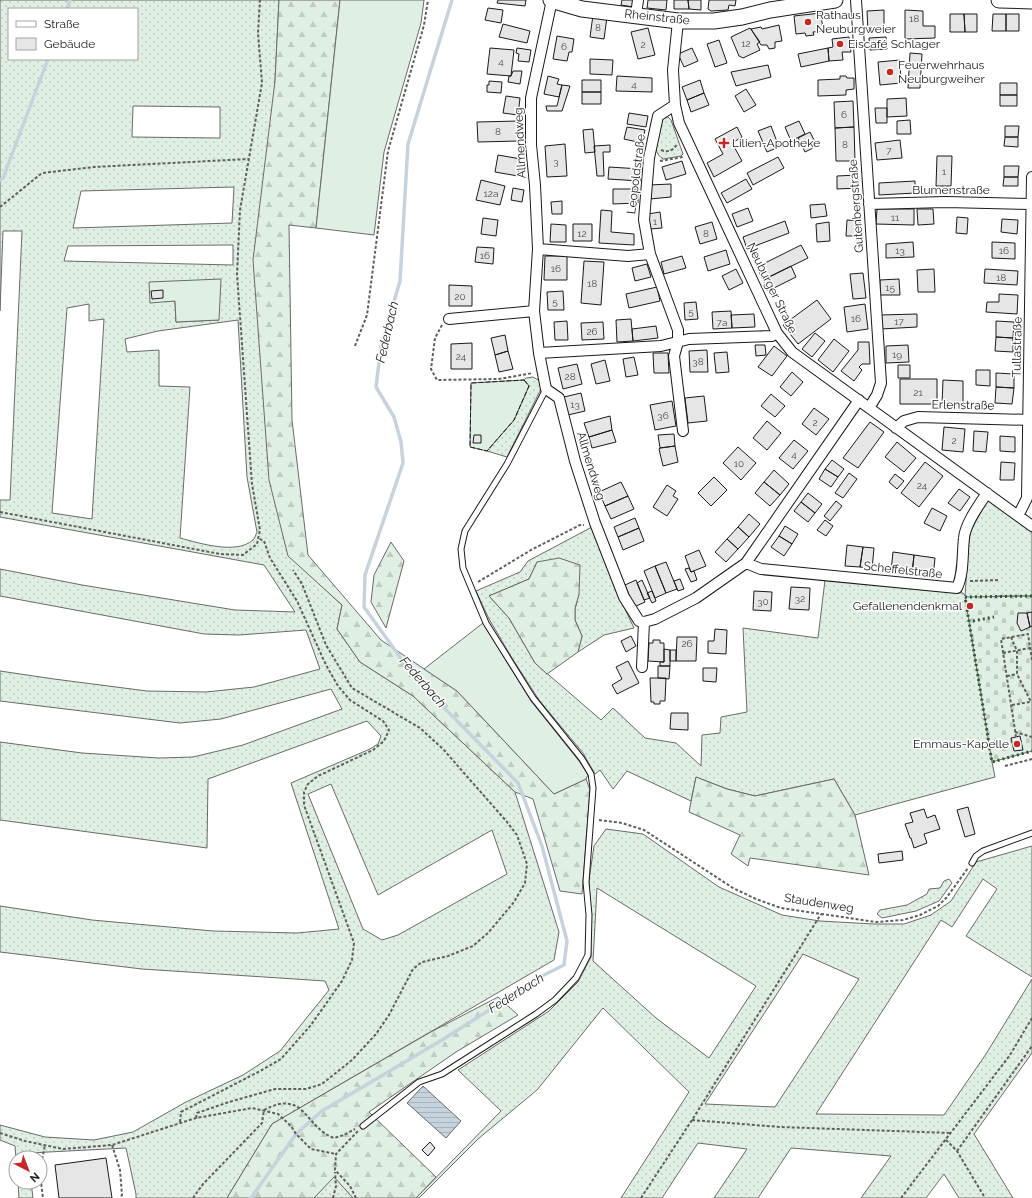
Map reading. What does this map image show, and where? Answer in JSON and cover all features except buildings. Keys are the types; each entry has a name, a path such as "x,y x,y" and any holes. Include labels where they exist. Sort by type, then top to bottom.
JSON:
{"main road":[{"name":"Rheinstraße","path":"552,0 582,9 678,21 714,21 742,17 770,5 835,0"},
{"path":"999,0 1032,1"}],"street":[{"name":"Allmendweg","path":"552,0 531,98 531,145 535,185 538,249 534,311 539,353 546,389 558,398 575,461 596,525 624,597 639,621 644,622"},
{"path":"636,15 638,0"},
{"name":"Gutenbergstraße","path":"856,0 881,383 877,395 869,408"},
{"name":"Neuburger Straße","path":"678,21 673,70 674,105 679,123 777,333 792,352 1032,526"},
{"name":"Leopoldstraße","path":"674,105 658,116 650,153 644,220 650,254 678,330 678,342 674,356 683,431"},
{"name":"Tullastraße","path":"1018,516 1027,498 1030,420 1032,177"},
{"name":"Blumenstraße","path":"869,204 946,202 1032,204"},
{"path":"538,249 628,256 650,254"},
{"path":"448,319 534,311"},
{"path":"539,353 661,346 689,339 772,336 777,333"},
{"path":"642,667 644,622 655,619 696,598 746,563 859,400"},
{"name":"Erlenstraße","path":"896,428 904,421 918,417 1030,420"},
{"path":"960,581 964,536 976,508 987,494"},
{"name":"Scheffelstraße","path":"746,563 761,569 957,588 960,581"}],"lane":[{"path":"363,1126 418,1082 442,1074 536,1014 555,1000 576,978 588,955 589,915 586,882 593,788 591,774 582,759 533,698 486,623 463,568 461,549 465,531 507,464 546,389"},
{"path":"972,863 976,856 983,851 1032,833"}],"path":[{"path":"0,512 220,554 243,555 257,544 260,530 252,484 237,274 240,210 262,84 258,32 260,0"},
{"path":"355,346 367,316 388,151 424,26 428,0"},
{"path":"685,136 672,150 664,151 660,149 650,153 658,160 694,154"},
{"path":"0,207 42,173 94,167 249,159"},
{"path":"448,319 440,326 435,338 431,368 437,380 499,379 526,375"},
{"path":"470,585 485,578 530,550 571,529 580,525 596,525"},
{"path":"180,1122 181,1112 281,1059 311,1025 342,981 352,960 354,943 304,805 304,792 308,784 318,776 373,750 384,741 389,730 383,721 350,700 338,686 326,665 297,601 270,558 264,542 258,538"},
{"path":"196,1118 198,1113 229,1102 275,1089 306,1089 323,1084 352,1060 376,1034 389,1015 413,969 422,962 448,956 473,946 488,933 514,902 525,883 527,864 517,835 443,749 420,728 352,688 326,645 302,584 293,570"},
{"path":"960,581 1000,580"},
{"path":"1016,737 1001,639 1028,634 1032,660"},
{"path":"1011,637 1018,650 1017,674 1031,702 1012,705"},
{"path":"1003,653 1030,648"},
{"path":"1007,676 1017,674"},
{"path":"1015,732 1032,737"},
{"path":"1005,766 1032,759"},
{"name":"Staudenweg","path":"591,820 622,823 644,830 709,874 733,888 756,899 781,908 876,922 903,920 920,915 938,906 947,897 972,863"},
{"path":"641,1198 692,1120 821,914"},
{"path":"901,1198 1010,1054 1032,1018"},
{"path":"957,1151 1032,1046"},
{"path":"264,1110 273,1106 287,1104 300,1108 324,1133 334,1138 363,1126"},
{"path":"0,1133 63,1149 112,1146 180,1122 252,1108 278,1114 291,1126 296,1134 311,1149 336,1154"},
{"path":"193,1198 204,1184 262,1123 264,1110"},
{"path":"692,1120 780,1127 951,1133"},
{"path":"333,1198 336,1186 336,1154 363,1126"},
{"path":"946,1140 957,1151 985,1198"},
{"path":"44,1150 45,1145"},
{"path":"112,1146 120,1170 122,1195 120,1198"},
{"path":"335,1170 350,1186 356,1198"}],"green space":[{"path":"0,0 279,0 275,81 288,555 342,605 337,629 360,662 413,696 515,792 559,932 554,960 272,1124 227,1198 136,1198 126,1148 48,1152 48,1150 15,1150 15,1146 0,1140 0,1125 45,1137 94,1140 133,1132 186,1102 243,1075 280,1051 329,990 325,981 142,969 0,952 0,906 92,920 213,931 297,933 339,929 291,783 370,749 378,744 381,736 367,721 208,779 207,848 0,820 0,742 82,753 159,758 193,757 243,745 342,709 331,689 221,719 180,723 0,701 0,671 147,691 206,692 254,687 320,669 306,630 239,635 204,634 0,596 0,569 82,585 235,610 295,612 264,565 0,517 0,500 10,500 22,231 3,231 0,311","holes":["133,106 220,107 220,138 132,137","234,187 232,223 73,228 81,191","233,245 233,265 64,261 68,246","175,301 219,320 176,322","89,304 89,321 104,319 92,519 52,513 67,308","238,320 247,477 257,532 253,540 246,544 237,547 227,547 207,545 180,538 190,387 159,386 159,350 127,352 125,339 158,331","331,784 378,895 492,830 507,874 398,935 382,940 363,929 308,794"]},
{"path":"279,0 340,0 316,228 289,225 292,420 308,555 381,640 457,691 554,794 586,779 590,790 582,894 560,891 533,799 515,792 413,696 360,662 337,629 342,605 288,556 269,480 253,260 275,81"},
{"path":"340,0 424,0 421,23 384,152 374,235 316,228"},
{"path":"668,117 671,120 683,154 681,156 663,159 659,156 657,151 656,141 660,120"},
{"path":"221,279 219,320 176,322 175,301 150,303 149,282"},
{"path":"533,377 540,381 540,391 507,457 487,451 514,420 529,386 524,380 526,378"},
{"path":"524,380 529,386 514,420 487,451 470,447 471,383"},
{"path":"989,499 1032,533 1032,596 997,596 992,762 995,777 855,815 834,779 755,796 727,789 696,777 691,801 627,771 613,789 600,770 595,774 583,753 539,700 489,619 476,591 520,572 528,561 592,527 623,605 634,628 604,635 578,652 582,636 575,620 575,609 579,594 537,562 529,579 489,596 509,618 535,663 601,720 613,708 645,738 676,743 701,766 702,735 720,733 721,717 747,712 743,628 818,638 825,580 963,593 965,596 969,539 974,520"},
{"path":"391,542 404,561 386,628 371,602 374,575"},
{"path":"559,558 580,565 579,594 575,609 575,620 582,636 578,652 547,674 535,663 509,618 489,596 529,579 537,562"},
{"path":"1032,596 1032,751 992,762 965,597"},
{"path":"483,623 531,701 579,761 588,775 586,779 554,794 457,691 424,669"},
{"path":"696,777 727,789 755,796 834,779 855,815 869,875 750,858 748,866 731,854 740,835 689,812"},
{"path":"606,829 643,834 719,887 782,915 820,921 904,924 931,915 951,901 976,862 1032,846 1032,977 966,936 997,889 983,879 952,927 941,920 816,1114 944,1115 986,1054 1032,979 1032,1053 974,1134 1013,1198 959,1198 944,1174 926,1198 861,1198 891,1156 791,1148 758,1198 714,1198 747,1149 698,1143 662,1198 621,1198 689,1092 603,1008 537,1090 478,1139 419,1198 416,1198 501,1111 458,1070 549,1011 578,982 591,957 589,880 594,846","holes":["597,888 756,986 709,1058 656,1018 593,961","803,954 859,979 775,1107 705,1104"]},
{"path":"949,879 952,883 939,901 916,911 882,918 877,914 880,910 907,905 927,894 929,889 940,888 944,881"},
{"path":"498,997 518,1015 456,1052 369,1112 436,1177 416,1198 353,1198 334,1177 314,1198 227,1198 272,1124 429,1033"},
{"path":"334,1176 353,1198 314,1198"},
{"path":"18,1190 32,1190 33,1198 19,1198"}],"shaded area":[{"path":"423,1086 461,1121 446,1138 407,1103"}],"waterway":[{"path":"67,8 70,0"},
{"name":"Federbach","path":"251,1198 296,1134 322,1111 442,1040 538,978 564,965 567,941 542,846 518,783 415,678 364,607 365,575 403,463 401,442 394,417 376,387 381,346 400,281 408,144 452,0"},
{"path":"0,180 3,178 48,60"}],"hedge":[{"path":"1032,596 965,597 992,762 1032,751"},
{"path":"973,621 994,617"}],"fence":[{"path":"524,380 529,386 514,420 487,451 470,447 471,383 524,380"}],"place":[{"name":"Rathaus Neuburgweier","path":"808,22"},
{"name":"Eiscafé Schlager","path":"840,44"},
{"name":"Feuerwehrhaus Neuburgweiher","path":"890,72"},
{"name":"Lilien-Apotheke","path":"724,143"},
{"name":"Gefallenendenkmal","path":"970,606"},
{"name":"Emmaus-Kapelle","path":"1017,744"}]}
